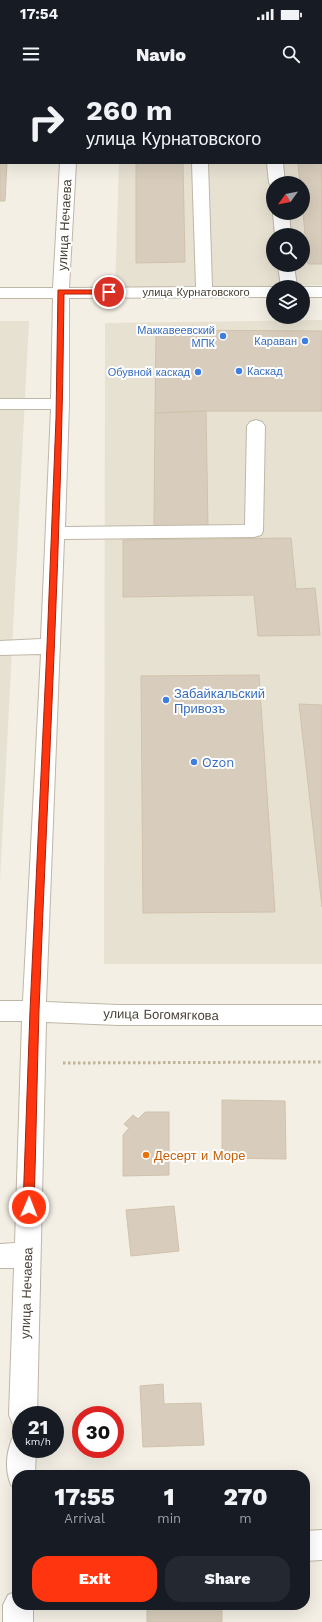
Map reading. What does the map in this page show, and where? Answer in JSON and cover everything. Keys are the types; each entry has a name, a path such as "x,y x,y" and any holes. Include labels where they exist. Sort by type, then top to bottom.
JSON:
{"street":[{"name":"улица Нечаева","path":"23,1406 34,1011 51,646 60,404 61,292 68,164"},
{"path":"200,164 204,292"},
{"path":"275,164 276,176"},
{"name":"улица Курнатовского","path":"0,293 266,292"},
{"path":"310,292 322,292"},
{"path":"0,404 60,404"},
{"path":"55,533 254,531 256,426"},
{"path":"0,648 51,646"},
{"name":"улица Богомягкова","path":"0,1011 118,1015 322,1015"},
{"path":"0,1256 27,1255"},
{"path":"21,1470 22,1458"},
{"path":"310,1546 322,1545"},
{"path":"18,1610 18,1622"}],"path":[{"path":"33,1065 92,1062 322,1062"}],"shaded area":[{"path":"119,164 322,164 322,285 310,285 310,280 266,280 266,286 115,290"},
{"path":"310,320 322,320 322,964 104,964 105,323 266,321 266,324 310,324"},
{"path":"0,321 29,321 0,881"}],"building":[{"path":"0,164 7,164 5,201 0,201"},
{"path":"136,164 183,164 185,262 136,263"},
{"path":"298,164 321,164 322,264 310,264 310,228 304,228 304,220 310,220 310,176 299,176"},
{"name":"Каскад","path":"156,330 322,331 322,411 206,411 155,413"},
{"path":"206,411 208,527 154,527 155,413"},
{"path":"291,538 296,589 315,588 320,635 258,636 254,595 123,597 123,540"},
{"path":"259,675 275,912 143,913 141,676"},
{"path":"299,704 322,705 322,907"},
{"path":"222,1100 285,1101 286,1159 222,1158"},
{"name":"Десерт и Море","path":"145,1112 169,1112 169,1175 123,1176 123,1135 129,1128 124,1124 133,1115 138,1119"},
{"path":"174,1206 179,1251 131,1256 126,1210"},
{"path":"163,1384 164,1404 201,1403 204,1445 143,1447 140,1386"},
{"path":"147,1610 222,1610 222,1622 147,1622"}],"place":[{"name":"Маккавеевский МПК","path":"223,336"},
{"name":"Караван","path":"305,341"},
{"name":"Каскад","path":"239,371"},
{"name":"Обувной каскад","path":"198,372"},
{"name":"Забайкальский Привозъ","path":"166,700"},
{"name":"Ozon","path":"194,762"},
{"name":"Десерт и Море","path":"146,1155"}],"route":[{"path":"29,1207 34,1011 53,590 60,388 61,292 109,292"}]}
